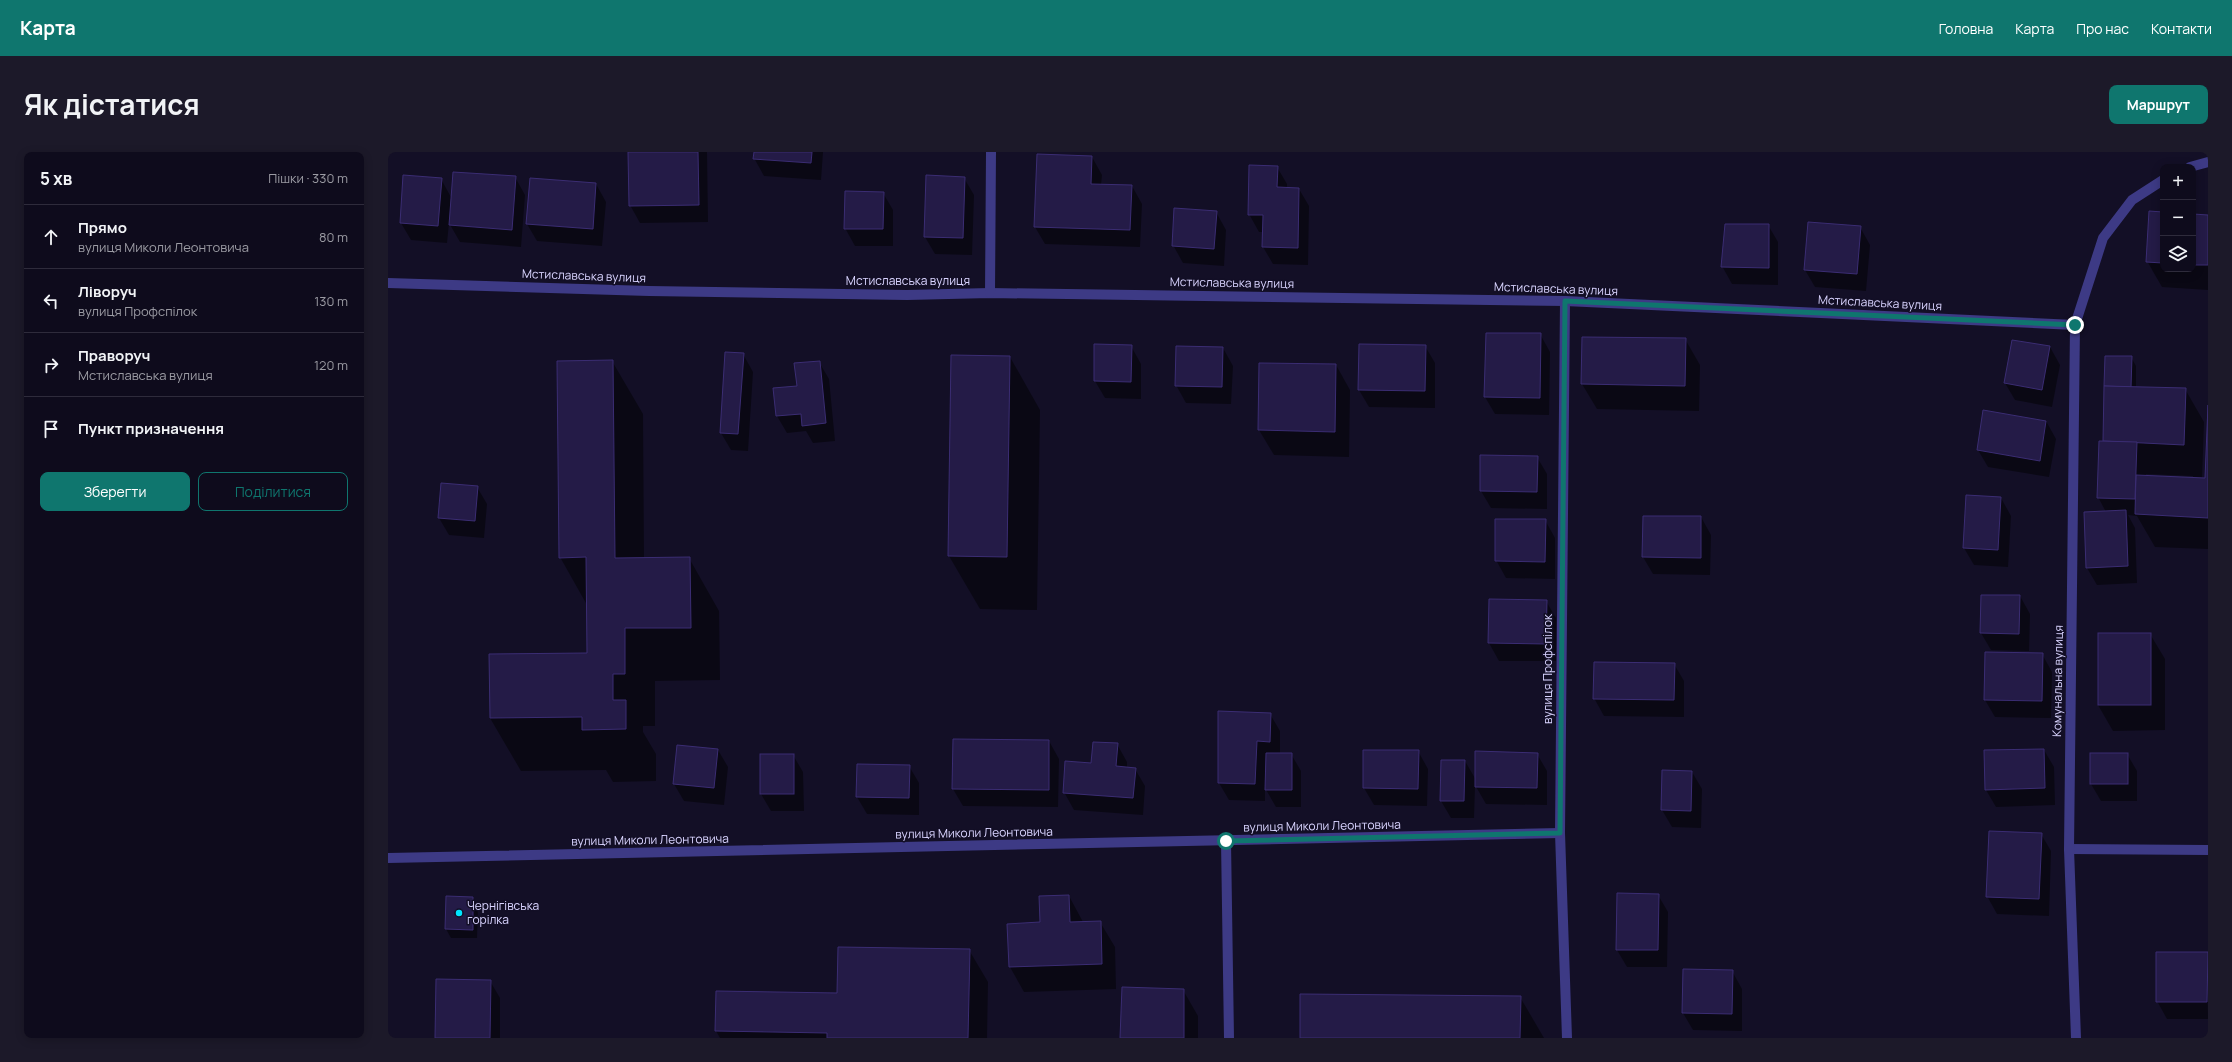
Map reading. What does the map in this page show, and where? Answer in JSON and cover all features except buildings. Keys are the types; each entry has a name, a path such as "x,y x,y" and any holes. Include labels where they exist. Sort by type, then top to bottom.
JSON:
{"street":[{"path":"990,293 991,152"},
{"path":"2196,165 2208,162"},
{"name":"Комунальна вулиця","path":"2076,1038 2069,849 2075,325 2103,238 2132,200 2160,182"},
{"name":"Мстиславська вулиця","path":"388,283 649,291 907,295 990,293 1565,301 2075,325"},
{"name":"вулиця Профспілок","path":"1565,301 1560,833 1567,1038"},
{"name":"вулиця Миколи Леонтовича","path":"388,858 1560,833"},
{"path":"1226,841 1228,1038"},
{"path":"2069,849 2208,850"}],"place":[{"name":"Чернігівська горілка","path":"459,913"}],"route":[{"path":"1226,841 1560,833 1565,301 2075,325"}]}
